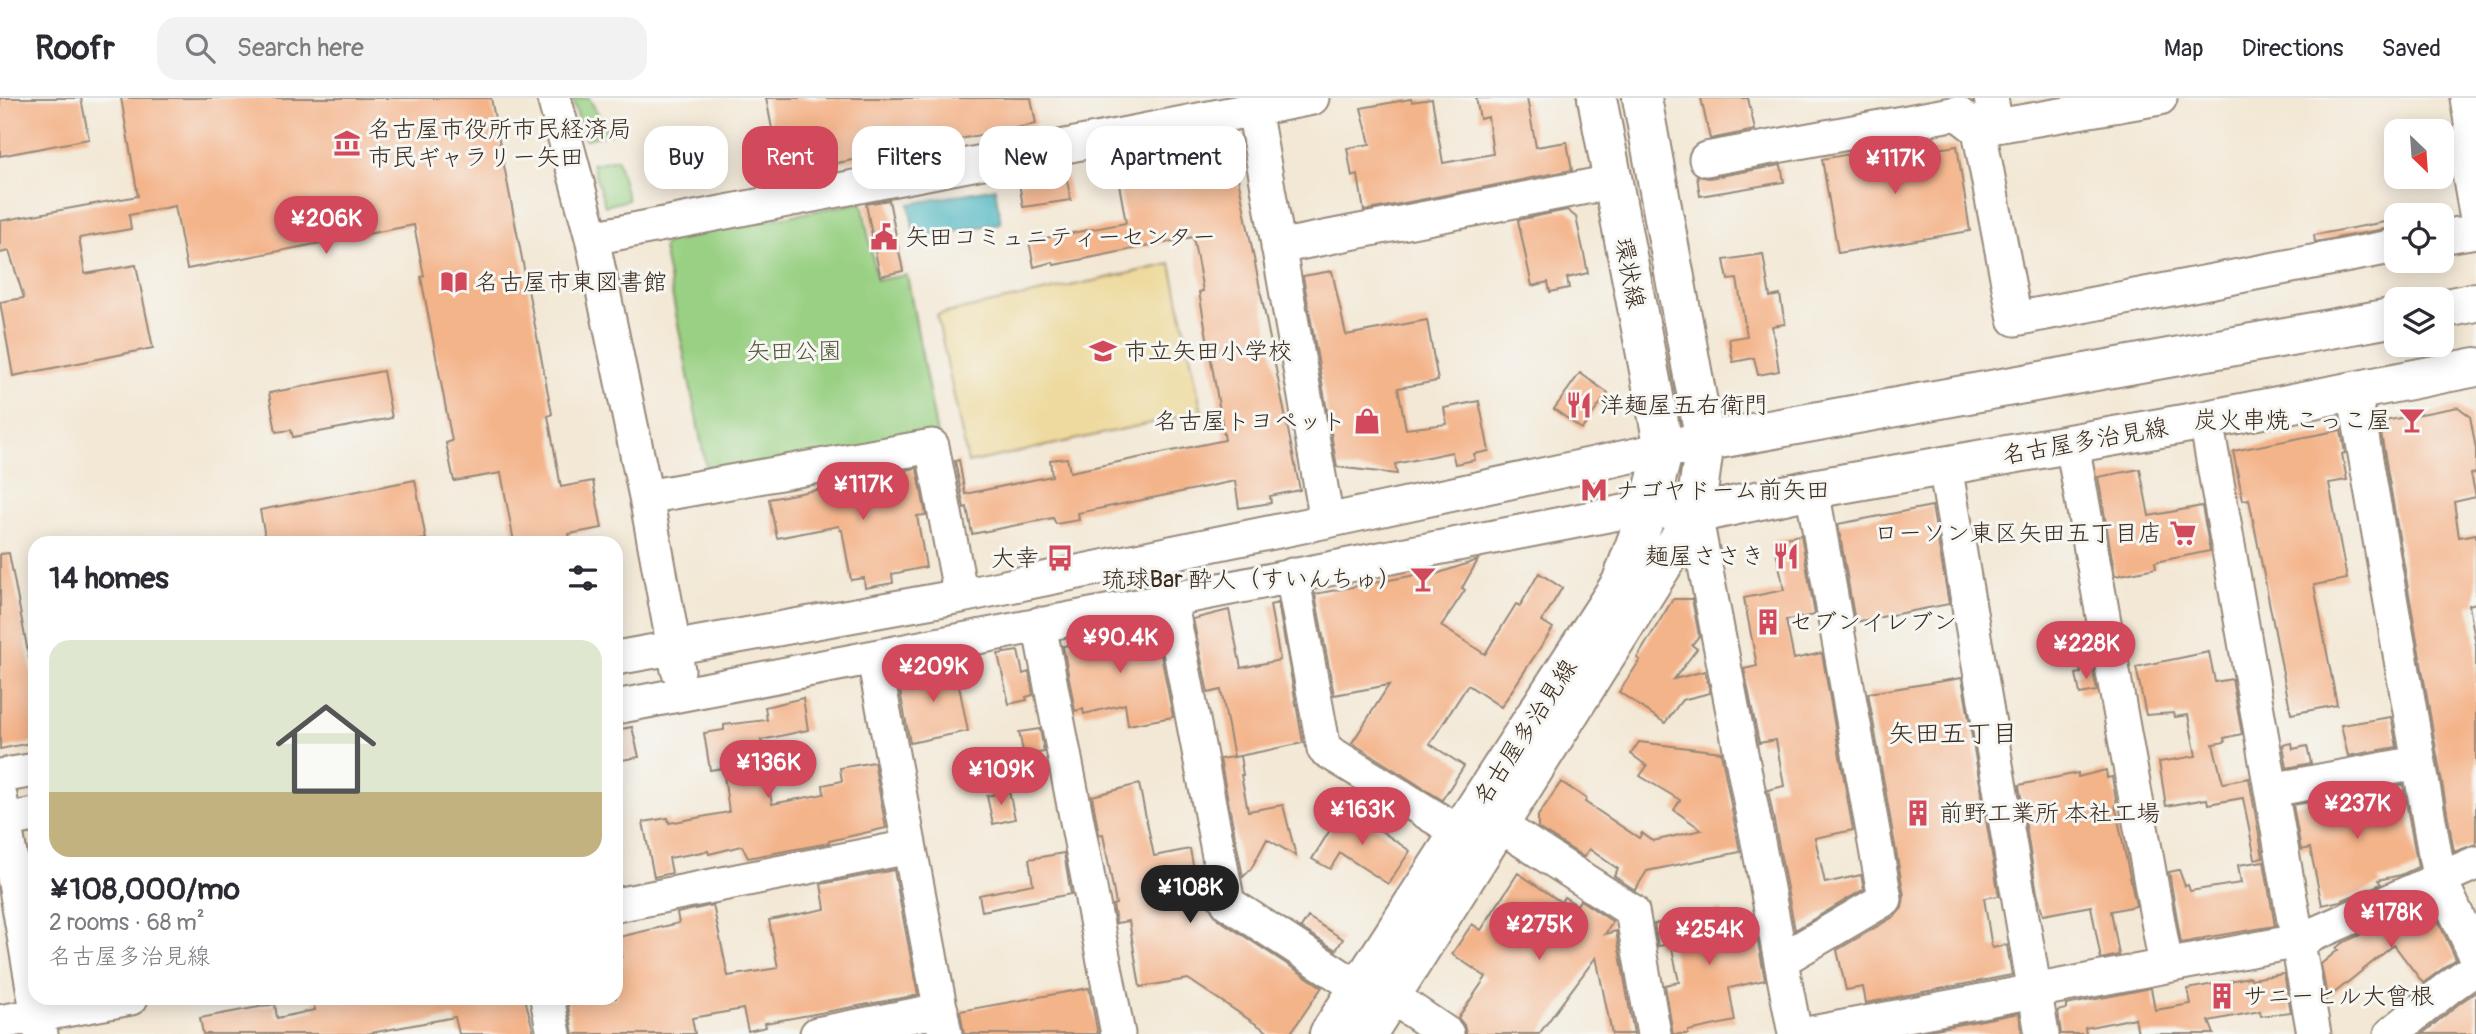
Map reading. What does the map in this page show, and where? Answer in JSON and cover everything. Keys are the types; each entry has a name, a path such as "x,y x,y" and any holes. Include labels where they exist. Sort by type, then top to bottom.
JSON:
{"main road":[{"name":"環状線","path":"1597,98 1664,449"},
{"name":"環状線","path":"1642,98 1705,441"},
{"path":"2454,306 2476,302"},
{"path":"1664,449 2384,319"},
{"name":"名古屋多治見線","path":"1695,514 1812,489 2206,420 2476,367"},
{"name":"名古屋多治見線","path":"1329,1034 1375,992 1499,825 1695,514 1705,441"},
{"name":"名古屋多治見線","path":"1367,1034 1375,992 1460,833 1620,583 1649,508 1664,449"},
{"path":"1649,508 1695,514"}],"street":[{"path":"554,98 592,238 646,497 682,695"},
{"path":"592,238 1312,98"},
{"path":"1706,159 1957,113 1989,118 2160,98"},
{"path":"2467,98 2472,128 2467,163 2476,213"},
{"path":"1254,109 1327,522"},
{"path":"1989,118 2015,318 2384,248"},
{"path":"1278,247 1612,182"},
{"path":"2454,235 2476,231"},
{"path":"2354,391 2439,877 2476,956"},
{"path":"2206,420 2314,1034"},
{"path":"2072,444 2166,966"},
{"path":"646,497 932,446 961,596"},
{"path":"623,658 961,596 1327,522 1664,449"},
{"path":"1945,466 2042,1034"},
{"path":"1783,959 1885,899 1812,489"},
{"path":"623,706 1649,508"},
{"path":"1695,514 1796,1034"},
{"path":"1292,575 1324,749 1460,833"},
{"path":"1170,599 1228,903 1447,1034"},
{"path":"1039,624 1118,1034"},
{"path":"817,1034 943,1022 874,659"},
{"path":"2271,790 2417,763"},
{"path":"0,776 28,771"},
{"path":"10,813 28,945"},
{"path":"1499,825 1632,911 1654,1034"},
{"path":"623,904 909,847"},
{"path":"1807,1034 1906,1025 2035,991 2298,941 2476,863"},
{"path":"2391,1034 2449,986 2476,968"},
{"path":"36,1005 39,1025"},
{"path":"0,1022 39,1025 107,1005"},
{"path":"548,1005 554,1034"}],"green space":[{"path":"572,98 589,98 609,134 585,139"},
{"path":"617,159 628,200 605,206 592,164"},
{"name":"矢田公園","path":"862,202 877,280 907,275 937,435 708,477 663,248 668,239"}],"sand":[{"path":"1171,264 1202,412 968,463 937,315"}],"water":[{"path":"995,189 1001,223 915,239 909,204"}],"building":[{"path":"0,98 81,98 89,139 0,156"},
{"path":"121,98 491,98 552,414 548,416 561,487 593,481 602,528 570,536 513,536 501,473 454,481 446,443 452,441 421,277 424,276 414,225 187,269 175,206 129,215 131,229 79,238 85,274 136,265 153,348 13,376 0,302 24,298 9,251 0,253 0,221 138,196"},
{"path":"766,98 1031,98 1036,124 979,126 979,135 965,138 965,126 852,126 852,160 838,163 838,126 772,126"},
{"path":"1476,98 1527,98 1536,147 1567,142 1572,170 1364,211 1358,175 1352,177 1347,148 1370,144 1361,108 1411,99 1412,102 1432,99 1443,163 1493,154 1488,117 1480,119"},
{"path":"1701,98 1748,98 1755,130 1710,139"},
{"path":"1928,140 1930,150 1957,146 1970,231 1838,253 1822,159"},
{"path":"1781,165 1784,182 1700,196 1697,176 1709,178"},
{"path":"1020,189 1069,189 1071,200 1023,207"},
{"path":"1120,189 1240,189 1300,490 1270,496 1271,503 1239,508 1235,481 1078,513 1079,520 1056,524 1053,518 972,534 955,461 959,460 965,494 1052,476 1050,460 1067,458 1070,472 1225,440 1199,292 1203,291 1193,237 1034,267 1029,241 1126,223"},
{"name":"矢田コミュニティーセンター","path":"889,200 903,271 880,276 866,204"},
{"path":"1567,210 1576,217 1588,273 1567,278 1569,288 1550,292 1548,282 1532,286 1518,220"},
{"path":"2384,222 2384,229 2315,242 2314,235"},
{"path":"1763,254 1770,297 1780,295 1785,324 1772,326 1779,371 1758,375 1754,358 1733,362 1729,339 1747,336 1737,279 1728,280 1724,260"},
{"path":"1332,271 1346,335 1427,320 1438,381 1398,388 1406,429 1447,424 1444,408 1479,401 1489,451 1474,454 1475,460 1455,464 1452,452 1395,464 1397,474 1337,467 1303,276"},
{"path":"383,371 392,418 293,437 291,430 276,432 269,393"},
{"path":"1580,373 1608,393 1582,429 1554,409"},
{"path":"2458,407 2470,416 2476,449 2476,473 2471,474 2476,497 2454,502 2459,537 2476,534 2476,603 2469,605 2476,645 2476,844 2454,852 2379,422"},
{"path":"2341,430 2347,480 2329,483 2347,579 2314,585 2337,705 2291,714 2249,499 2243,500 2233,451"},
{"path":"917,468 926,515 917,516 926,567 892,574 893,583 865,588 864,578 851,580 839,526 777,538 769,499"},
{"path":"2140,469 2149,516 2202,506 2210,551 2155,562 2156,568 2115,576 2098,477"},
{"path":"415,480 425,536 265,536 260,510"},
{"path":"1932,506 1949,604 1855,622 1838,524"},
{"path":"1801,535 1815,615 1786,620 1794,659 1822,653 1853,830 1815,838 1825,883 1861,875 1864,889 1795,930 1768,790 1784,786 1776,740 1759,743 1744,669 1757,666 1744,598 1784,590 1774,540"},
{"path":"9,553 28,652 28,743 0,749 0,554"},
{"path":"1478,560 1462,588 1465,590 1441,626 1485,654 1516,604 1520,606 1539,573 1562,588 1542,621 1553,628 1501,707 1468,685 1430,744 1464,766 1442,800 1352,743 1389,685 1334,695 1315,594 1432,572 1433,575"},
{"path":"1673,599 1692,599 1699,636 1692,645 1697,649 1674,679 1705,671 1710,693 1682,700 1665,723 1619,692"},
{"path":"1278,603 1303,743 1234,757 1221,690 1208,693 1193,619 1229,610 1241,668 1280,660 1270,605"},
{"path":"1155,624 1173,717 1128,725 1125,704 1084,714 1083,709 1075,711 1063,646"},
{"path":"1018,651 1023,674 1029,672 1033,695 1026,697 1027,700 1009,704 998,654"},
{"path":"2209,652 2215,682 2232,679 2242,734 2213,744 2223,783 2249,778 2263,857 2255,859 2243,798 2208,804 2207,799 2166,806 2159,762 2196,756 2188,715 2146,715 2136,667"},
{"path":"955,666 968,731 910,743 898,680 906,675"},
{"path":"2092,666 2097,691 2080,694 2076,674 2081,673 2080,668"},
{"path":"1962,678 1999,896 1984,898 1992,948 2007,945 2012,975 1866,1003 1863,987 1846,990 1837,950 1895,916 1902,908 1904,896 1868,693"},
{"path":"803,698 808,730 761,740 772,804 824,794 823,785 842,781 840,768 874,762 886,828 829,843 748,858 742,846 709,854 708,851 669,858 672,873 654,877 643,822 668,818 669,823 729,812 723,768 710,770 704,733 724,730 724,725 767,720 765,707"},
{"path":"2391,717 2397,747 2348,756 2341,725"},
{"path":"632,727 639,757 623,760 623,729"},
{"path":"1040,729 1044,752 1024,756 1019,732"},
{"path":"1639,742 1721,752 1740,852 1647,871 1635,890 1614,876 1618,869 1589,849 1584,857 1538,828 1538,816 1561,782 1587,799 1585,802 1639,838 1642,833 1653,841 1702,830 1674,810 1680,800 1640,776 1647,766 1631,754"},
{"path":"2292,743 2293,749 2307,746 2311,763 2287,768 2283,745"},
{"path":"1240,756 1248,811 1283,805 1296,856 1267,839 1251,869 1243,877 1220,759"},
{"path":"2106,770 2107,778 2112,777 2115,805 2136,906 2111,911 2119,955 2101,959 2091,906 2043,915 2019,785 2078,773 2078,777"},
{"path":"1139,784 1154,856 1190,849 1199,897 1197,898 1209,906 1218,919 1322,987 1290,1034 1271,1034 1188,979 1140,987 1129,921 1116,923 1113,905 1116,904 1103,834 1099,835 1092,796"},
{"path":"2403,785 2418,867 2401,875 2378,880 2381,884 2340,901 2322,905 2310,848 2301,850 2293,805"},
{"path":"1009,791 1015,819 993,824 987,796"},
{"path":"1345,806 1410,851 1388,884 1340,853 1330,869 1312,859"},
{"path":"1064,853 1071,894 982,911 979,895 1033,884 1029,859"},
{"path":"2264,861 2275,926 2181,943 2169,872 2179,870 2185,886 2188,885 2190,891 2241,883 2238,865"},
{"path":"894,870 918,995 765,1023 766,1027 748,1031 743,1009 692,1018 695,1034 573,1034 568,1005 623,1005 623,936 679,923 677,913 713,905 728,976 778,968 769,920 825,909 821,884"},
{"path":"1518,873 1561,902 1564,897 1577,905 1580,900 1613,922 1605,934 1616,931 1634,1034 1612,1034 1596,957 1539,1034 1466,1034 1464,1025 1458,1018 1486,977 1452,954 1472,924 1481,930"},
{"path":"1721,909 1722,917 1736,915 1737,919 1753,916 1765,980 1729,988 1735,1021 1688,1031 1688,1034 1673,1034 1665,985 1679,982 1671,944 1658,946 1654,924"},
{"path":"2433,910 2456,959 2423,983 2394,945 2327,997 2321,964 2338,950 2336,948 2342,943 2402,916 2406,923"},
{"path":"1308,917 1343,939 1336,950 1301,928"},
{"path":"2284,974 2291,1012 2261,1016 2260,1011 2209,1021 2214,1034 2138,1034 2135,1018 2085,1028 2086,1034 2061,1034 2058,1011 2066,1009 2066,1005 2151,988 2155,1010 2191,1004 2188,989 2250,977"},
{"path":"1089,988 1098,1034 964,1034 960,1011"},
{"path":"2476,992 2476,1034 2422,1034 2461,1002"},
{"path":"270,1005 275,1005 277,1018 315,1010 314,1005 527,1005 534,1034 459,1034 455,1017 366,1034 203,1034 200,1018"},
{"path":"2019,1013 2022,1034 1910,1034"}],"place":[{"name":"名古屋市役所市民経済局 市民ギャラリー矢田","path":"347,143"},
{"name":"矢田コミュニティーセンター","path":"884,237"},
{"name":"名古屋市東図書館","path":"454,282"},
{"name":"市立矢田小学校","path":"1103,351"},
{"name":"洋麺屋五右衛門","path":"1579,405"},
{"name":"炭火串焼 こっこ屋","path":"2412,420"},
{"name":"名古屋トヨペット","path":"1367,421"},
{"name":"ナゴヤドーム前矢田","path":"1594,490"},
{"name":"ローソン東区矢田五丁目店","path":"2183,533"},
{"name":"麺屋ささき","path":"1786,556"},
{"name":"大幸","path":"1060,558"},
{"name":"琉球Bar 酔人（すいんちゅ）","path":"1423,579"},
{"name":"セブンイレブン","path":"1768,622"},
{"name":"前野工業所 本社工場","path":"1918,813"},
{"name":"サニーヒル大曾根","path":"2222,996"}],"district":[{"name":"矢田五丁目","path":"1953,733"}]}
